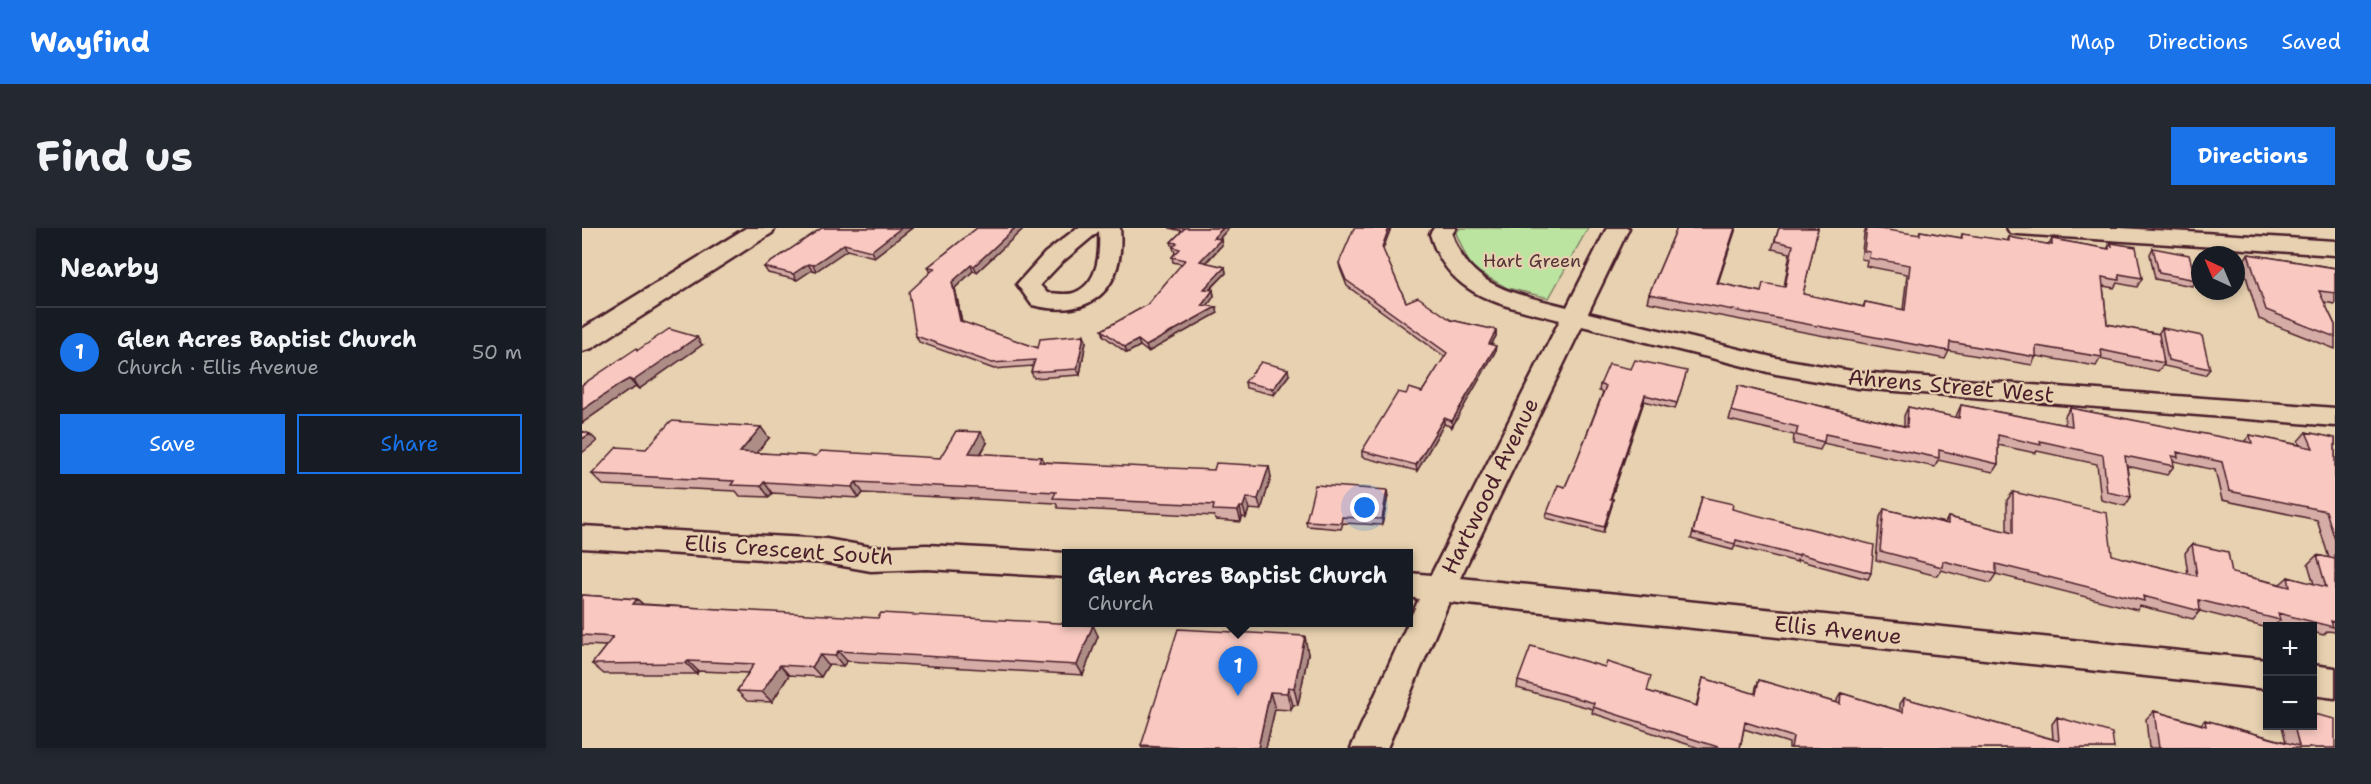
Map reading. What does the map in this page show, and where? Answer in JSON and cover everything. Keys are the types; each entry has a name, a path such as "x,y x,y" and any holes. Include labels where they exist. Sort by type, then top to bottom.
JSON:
{"street":[{"path":"582,342 763,228"},
{"path":"1090,228 1053,258 1028,284 1040,300 1076,300 1100,287 1107,269 1111,246 1109,228"},
{"name":"Ahrens Street West","path":"1445,228 1442,234 1446,250 1464,275 1491,294 1776,366 1858,380 2335,417"},
{"name":"Hartwood Avenue","path":"1413,621 1425,586 1618,228"},
{"path":"2018,228 2335,248"},
{"name":"Ellis Crescent South","path":"582,537 826,550 871,559 927,556 1062,565"},
{"name":"Ellis Avenue","path":"1425,586 2263,674"},
{"name":"Hartwood Avenue","path":"1369,748 1411,627"},
{"path":"2317,680 2335,682"}],"green space":[{"name":"Hart Green","path":"1460,228 1588,228 1549,298 1507,288 1471,268 1456,233"}],"building":[{"path":"822,228 901,228 871,251 844,244 813,265 808,264 793,274 764,267"},
{"path":"977,228 1015,228 974,266 971,265 952,282 960,321 1038,348 1040,339 1084,335 1077,369 1031,372 1035,360 992,363 916,336 909,292 935,268 928,267"},
{"path":"1185,228 1223,228 1213,238 1221,239 1200,261 1225,267 1204,289 1213,290 1202,305 1216,307 1146,346 1138,340 1125,347 1102,330 1147,305 1185,260 1172,257 1180,249 1173,247 1177,243 1171,242"},
{"path":"1354,228 1389,228 1382,247 1406,302 1418,297 1451,320 1496,330 1489,344 1496,346 1452,421 1444,418 1416,465 1362,451 1398,392 1406,394 1409,388 1422,392 1447,353 1346,280 1339,263"},
{"path":"1677,228 1735,228 1717,283 1761,292 1763,283 1785,287 1793,245 1775,241 1779,228 1818,228 1803,294 1864,307 1865,302 1905,310 1910,265 1869,258 1870,252 1864,251 1867,228 1920,235 1920,231 1962,238 1962,234 2009,241 2009,237 2052,245 2052,239 2109,249 2109,245 2112,246 2111,243 2136,247 2142,278 2119,274 2119,280 2102,277 2107,324 2159,334 2164,363 2101,350 2102,357 2036,346 2036,357 1950,342 1949,351 1649,294"},
{"path":"2153,248 2189,255 2191,279 2159,273"},
{"path":"2248,254 2335,268 2335,293 2319,291 2335,325 2335,337 2266,310"},
{"path":"2162,328 2202,336 2210,369 2168,360"},
{"path":"669,329 697,337 633,381 629,379 582,410 582,385"},
{"path":"1635,360 1687,371 1677,403 1645,395 1610,499 1613,499 1604,527 1547,513 1558,485 1565,487 1576,462 1606,386 1600,385 1609,364 1631,369"},
{"path":"1261,362 1288,369 1273,389 1245,382"},
{"path":"1738,386 1907,427 1908,407 1959,418 1961,405 2072,426 2070,408 2252,443 2250,435 2313,448 2306,432 2335,438 2335,540 2326,511 2229,491 2222,462 2177,452 2178,457 2172,456 2174,466 2125,456 2131,497 2107,492 2103,455 2040,441 2041,445 1998,435 1998,464 1939,450 1939,458 1825,434 1824,442 1796,435 1798,427 1731,411"},
{"path":"671,421 761,427 740,452 816,456 821,451 940,458 956,431 981,432 969,453 1042,457 1039,462 1214,470 1216,463 1269,466 1258,499 1246,498 1243,507 1240,507 1238,511 1213,510 1214,505 1053,498 1056,492 856,482 852,487 764,482 761,486 731,485 734,481 592,474 617,447 646,449"},
{"path":"582,431 590,434 582,439"},
{"path":"1315,485 1387,490 1382,519 1342,517 1341,523 1306,521"},
{"path":"2013,492 2107,513 2112,555 2197,576 2192,544 2228,552 2232,573 2290,587 2288,577 2326,587 2317,555 2335,559 2335,622 2331,621 2333,627 2278,613 2280,620 2199,600 2200,611 2143,596 2144,601 1996,564 1996,574 1943,561 1942,567 1880,551 1884,509 1948,524 1948,517 2013,533"},
{"path":"1702,497 1733,504 1732,509 1874,545 1871,573 1799,554 1799,556 1736,540 1735,544 1693,533"},
{"path":"582,595 637,599 633,604 878,618 881,613 1062,623 1062,627 1092,627 1077,665 838,651 835,656 820,655 812,667 780,665 762,692 737,691 754,664 688,661 686,663 592,664 613,637 582,635"},
{"path":"1178,629 1305,636 1294,688 1288,687 1287,693 1270,692 1258,748 1141,746"},
{"path":"1531,646 1605,667 1607,662 1651,676 1647,691 1697,706 1703,678 1756,694 1759,680 1840,704 1841,693 1903,712 1904,698 2059,741 2057,717 2112,733 2114,748 1791,748 1793,737 1745,722 1740,748 1721,748 1593,707 1594,703 1518,681"},
{"path":"2154,711 2206,726 2205,720 2299,746 2295,730 2317,730 2317,715 2335,719 2335,748 2159,748"}],"place":[{"name":"Glen Acres Baptist Church","path":"1238,696"}]}
